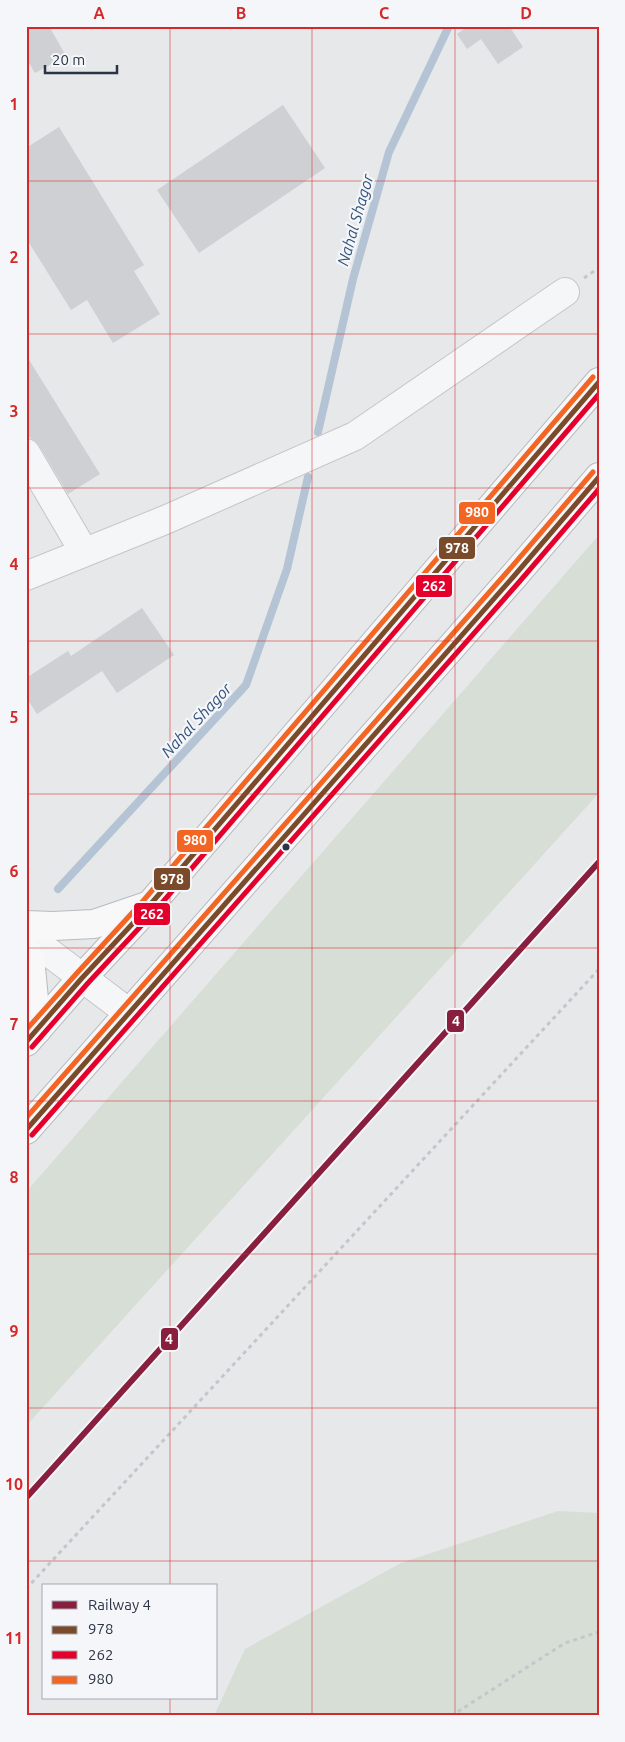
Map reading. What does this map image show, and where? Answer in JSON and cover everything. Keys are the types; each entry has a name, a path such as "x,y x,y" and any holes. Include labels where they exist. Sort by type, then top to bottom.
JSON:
{"highway":[{"path":"31,1036 149,906 599,382"},
{"path":"26,1130 599,477"},
{"path":"26,925 94,924 149,906"},
{"path":"26,952 30,958 31,1036"}],"street":[{"path":"26,576 165,520 354,436 565,292"},
{"path":"26,453 84,552"},
{"path":"26,935 129,1013"}],"path":[{"path":"26,1589 599,969"},
{"path":"451,1716 565,1643 599,1632"}],"shaded area":[{"path":"599,535 599,793 26,1426 26,1192"},
{"path":"558,1511 599,1513 599,1716 214,1716 245,1649 401,1563"}],"building":[{"path":"26,26 49,26 66,56 35,73 26,58"},
{"path":"468,26 509,26 523,47 498,64 481,39 467,49 457,34"},
{"path":"283,105 325,168 199,253 157,190"},
{"path":"59,127 144,265 134,271 160,314 113,343 87,300 71,310 26,238 26,148"},
{"path":"26,355 100,474 68,494 39,445 26,432"},
{"path":"142,608 174,655 117,693 102,671 37,714 26,697 26,678 68,651 71,656"}],"waterway":[{"name":"Nahal Shagor","path":"318,432 353,279 389,152 449,26"},
{"name":"Nahal Shagor","path":"58,889 246,685 287,569 308,477"}],"rail line":[{"name":"4","path":"26,1498 599,862"}],"transit line":[{"name":"980","path":"26,1030 143,901 593,377"},
{"name":"978","path":"26,1042 149,906 599,382"},
{"name":"262","path":"32,1047 155,911 599,394"},
{"name":"980","path":"26,1118 593,472"},
{"name":"978","path":"26,1130 599,477"},
{"name":"262","path":"32,1135 599,489"}]}
